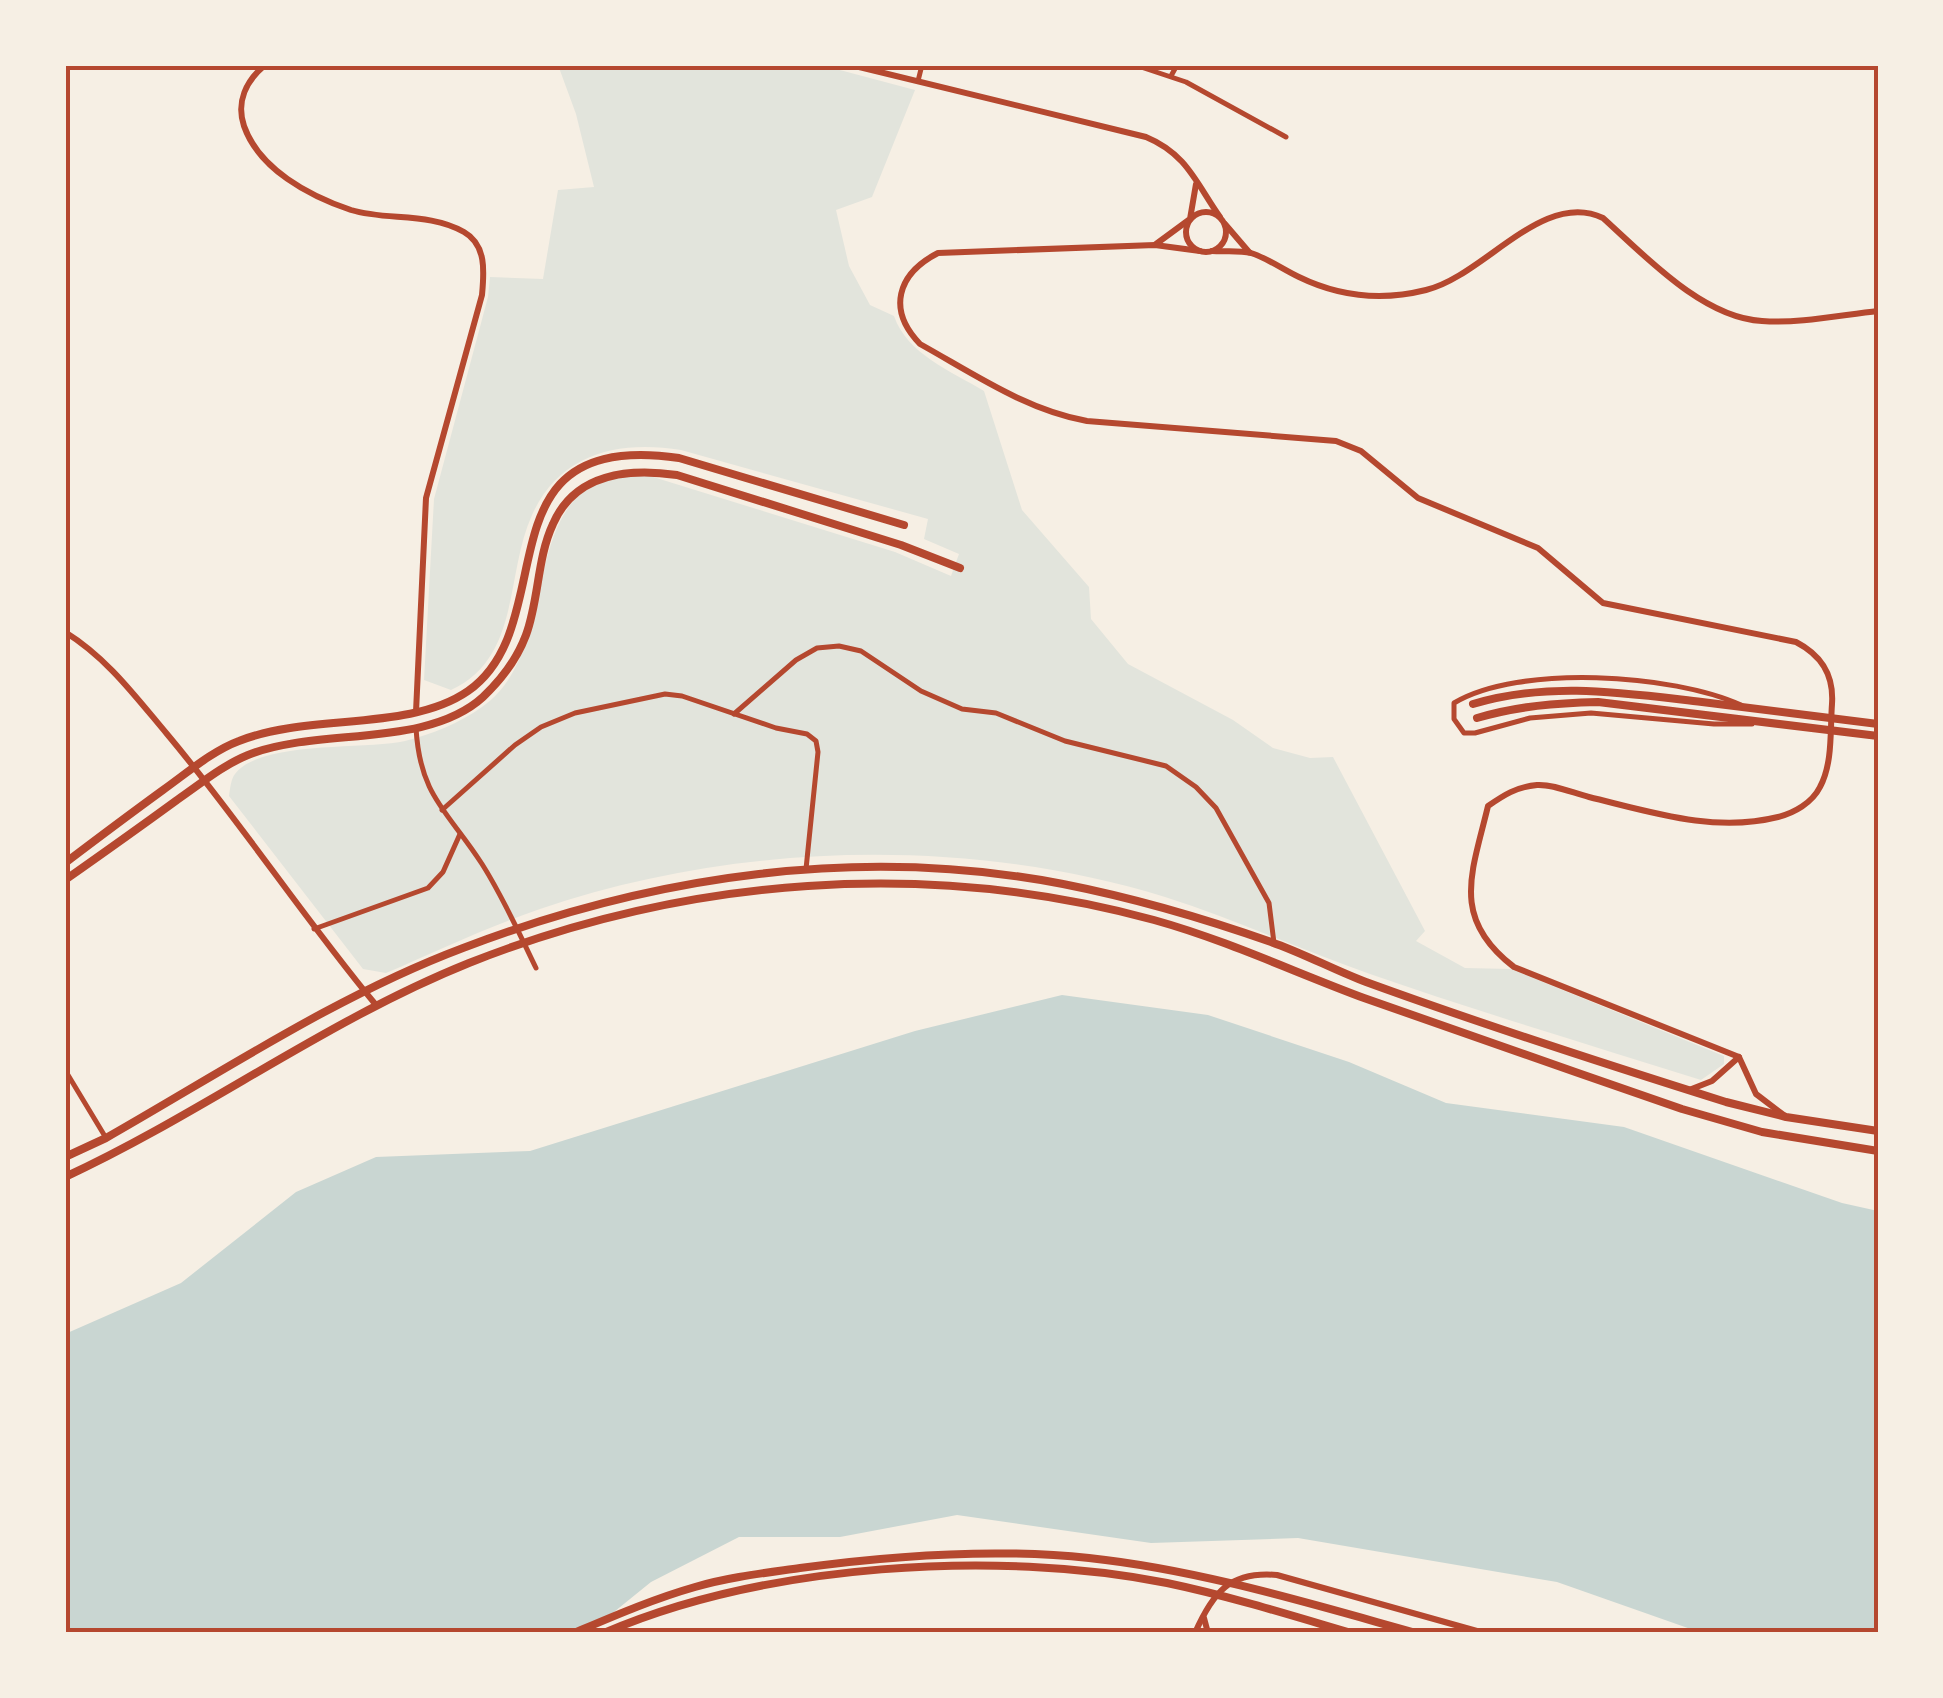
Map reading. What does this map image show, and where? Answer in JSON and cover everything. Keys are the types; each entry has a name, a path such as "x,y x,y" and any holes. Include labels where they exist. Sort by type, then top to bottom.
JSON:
{"main road":[{"path":"65,862 194,767 238,741 290,726 416,712 442,705 469,690 493,666 509,632 537,519 557,490 580,468 614,456 679,458 904,525"},
{"path":"65,880 246,756 292,742 416,727 450,717 479,701 504,676 526,636 553,524 571,497 594,481 620,472 649,471 677,476 901,545 960,568"},
{"path":"1473,704 1505,694 1582,689 1878,724"},
{"path":"1478,718 1551,703 1598,702 1878,736"},
{"path":"65,1157 106,1138 365,992 458,950 543,918 614,898 717,877 806,869 933,868 1060,884 1160,906 1274,943 1362,981 1689,1090 1786,1116 1878,1131"},
{"path":"65,1177 116,1153 376,1005 464,965 548,933 617,914 723,892 807,885 934,884 1056,898 1154,920 1695,1113 1762,1132 1878,1151"},
{"path":"574,1633 636,1606 698,1586 845,1562 997,1553 1088,1558 1154,1568 1260,1590 1416,1633"},
{"path":"604,1633 689,1603 777,1582 885,1570 960,1568 1076,1571 1166,1583 1350,1633"}],"street":[{"path":"265,65 244,91 241,116 250,141 271,166 299,186 352,210 420,217 466,233 480,250 484,272 482,295 426,498 416,712"},
{"path":"851,65 1169,147 1250,253"},
{"path":"918,82 922,65"},
{"path":"1135,65 1171,76 1286,137"},
{"path":"1171,76 1177,65"},
{"path":"1196,182 1187,238 1200,251"},
{"path":"1155,245 1201,212 1210,212 1222,220"},
{"path":"1786,1116 1756,1094 1739,1057 1514,968 1492,951 1478,931 1469,884 1488,806 1512,789 1541,785 1677,819 1720,824 1758,822 1806,804 1820,788 1827,766 1830,730 1832,693 1815,652 1796,642 1603,603 1538,548 1418,498 1361,452 1336,441 1087,421 1034,407 920,344 907,331 900,290 920,262 938,253 1155,245 1250,253 1315,285 1341,293 1400,295 1458,278 1557,213 1589,212 1602,218 1704,303 1733,317 1764,322 1878,312"},
{"path":"1212,251 1223,243 1222,220"},
{"path":"65,632 107,662 205,781 314,929 376,1005"},
{"path":"734,714 796,660 817,648 839,646 861,651 921,692 962,709 996,713 1065,741 1166,766 1196,787 1216,808 1269,903 1274,943"},
{"path":"1748,708 1721,696 1682,687 1552,677 1512,682 1467,695 1454,703 1454,720 1464,733 1530,718 1590,713 1714,724 1775,724"},
{"path":"442,810 541,727 574,713 665,694 682,696 776,728 807,734 816,741 806,869"},
{"path":"416,727 417,752 428,790 502,898 536,968"},
{"path":"314,929 428,888 443,872 460,834"},
{"path":"1689,1090 1712,1081 1739,1057"},
{"path":"65,1070 106,1138"},
{"path":"1194,1633 1204,1612 1225,1586 1243,1576 1277,1574 1484,1633"},
{"path":"1204,1612 1208,1633"}],"shaded area":[{"path":"558,65 821,65 915,90 872,197 836,210 849,266 870,305 894,316 919,351 984,391 1022,510 1089,587 1091,619 1128,664 1233,720 1273,748 1310,758 1333,757 1425,931 1416,941 1465,968 1511,969 1724,1056 1724,1064 1701,1080 1411,988 1165,897 1090,877 932,856 852,855 692,870 540,909 386,973 363,969 229,796 234,776 248,763 290,751 405,741 455,723 482,707 505,684 521,655 558,526 574,501 597,483 650,476 895,552 951,576 959,554 924,539 928,519 681,450 614,450 575,465 544,494 524,538 508,613 489,657 473,676 451,690 424,680 434,499 490,277 543,279 558,190 594,187 576,114"},
{"path":"1062,995 1208,1015 1349,1062 1446,1103 1624,1127 1842,1203 1878,1211 1878,1633 1702,1633 1557,1582 1298,1538 1151,1543 957,1515 840,1537 739,1537 651,1582 588,1633 65,1633 65,1334 181,1283 296,1192 376,1157 530,1151 915,1031"}]}
